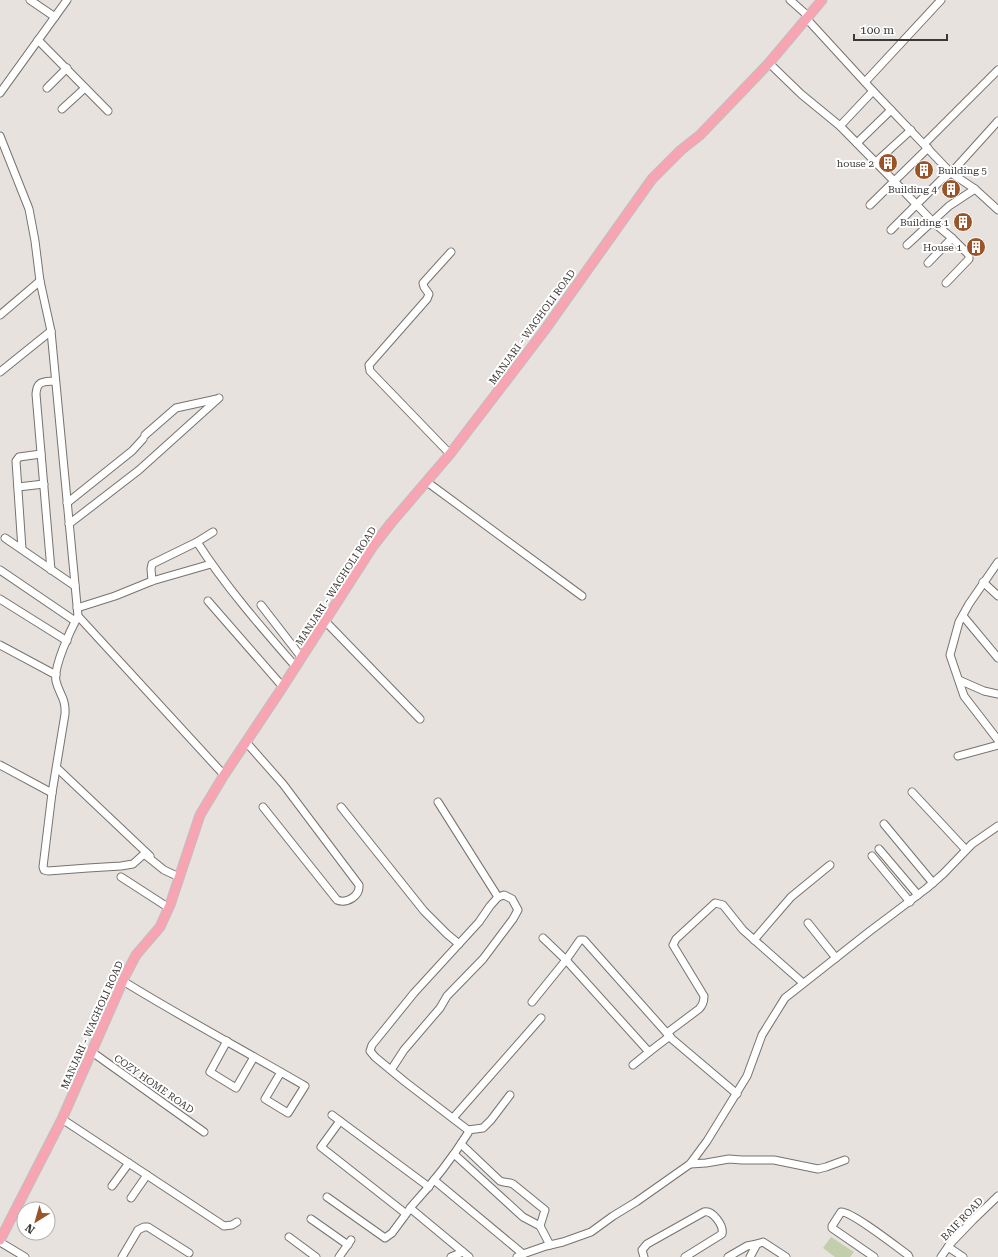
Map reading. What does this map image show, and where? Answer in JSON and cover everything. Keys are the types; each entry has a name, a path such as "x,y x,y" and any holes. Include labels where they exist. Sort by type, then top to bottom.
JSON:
{"main road":[{"name":"MANJARI - WAGHOLI ROAD","path":"0,1241 62,1119 136,955 160,927 169,908 200,815 224,775 302,658 373,546 450,454 544,331 652,179 663,167 700,135 769,63 822,0"}],"street":[{"path":"30,0 55,17"},
{"path":"790,0 873,91 951,173 975,189 998,210"},
{"path":"865,82 941,0"},
{"path":"0,93 65,1"},
{"path":"38,40 108,111"},
{"path":"769,63 801,94 840,126 876,162 916,206 969,254 970,257 946,283"},
{"path":"47,88 67,68"},
{"path":"870,205 895,182 926,146 998,70"},
{"path":"62,109 85,88"},
{"path":"840,126 873,91"},
{"path":"857,143 891,110"},
{"path":"891,230 942,179 951,173 998,121"},
{"path":"876,162 911,130"},
{"path":"0,136 29,209 40,281 51,331 77,608 77,618 62,649 56,675 56,681 66,709 52,793 42,867 46,871 121,866 133,864 144,854 164,870 180,877"},
{"path":"0,158 6,153"},
{"path":"907,245 949,206 975,189"},
{"path":"928,263 952,238"},
{"path":"450,454 368,368 427,299 430,294 424,287 423,283 451,252"},
{"path":"0,315 40,281"},
{"path":"0,372 51,331"},
{"path":"51,570 36,389 39,383 55,382"},
{"path":"67,504 132,451 144,437 176,408 219,398 139,470 69,524"},
{"path":"22,550 16,464 17,458 41,454"},
{"path":"427,482 582,596"},
{"path":"18,486 44,484"},
{"path":"152,581 152,564 197,542 213,532"},
{"path":"5,538 75,586"},
{"path":"197,542 211,564 258,623 296,667"},
{"path":"998,562 983,582 962,616 957,626 950,655 964,696 998,740"},
{"path":"77,608 114,596 152,581 211,564"},
{"path":"0,570 77,618 224,775"},
{"path":"983,582 998,596"},
{"path":"0,599 66,640"},
{"path":"208,601 283,687"},
{"path":"261,605 302,658"},
{"path":"962,616 998,658"},
{"path":"325,621 420,718"},
{"path":"0,645 56,675"},
{"path":"959,680 984,691 998,694"},
{"path":"246,742 283,784 359,885 360,890 357,894 345,902 337,900 263,807"},
{"path":"958,756 998,745"},
{"path":"0,765 52,793"},
{"path":"57,768 164,870"},
{"path":"912,792 966,850"},
{"path":"438,802 498,897"},
{"path":"341,807 424,911 459,944"},
{"path":"884,824 933,882"},
{"path":"434,1180 520,1255 591,1232 690,1164 737,1094 747,1076 762,1035 785,998 870,931 910,902 972,844 998,826"},
{"path":"879,849 918,895"},
{"path":"872,856 910,902"},
{"path":"754,940 791,897 830,865"},
{"path":"121,877 169,908"},
{"path":"391,1070 404,1050 440,1008 448,996 483,959 513,919 518,910 512,898 504,895 498,897 479,922 414,993 372,1045 370,1051 375,1058 468,1130 483,1128 510,1095"},
{"path":"634,1065 703,1006 704,996 673,945 676,938 715,903 723,905 733,919 754,940 803,984"},
{"path":"808,923 836,958"},
{"path":"543,938 566,960 649,1052"},
{"path":"532,1002 580,940 584,940 668,1035 737,1094"},
{"path":"123,981 282,1072 305,1086 288,1113 265,1099 282,1072"},
{"path":"453,1118 541,1018"},
{"path":"227,1041 210,1072 236,1088 254,1056"},
{"name":"COZY HOME ROAD","path":"92,1052 204,1132"},
{"path":"332,1115 429,1187"},
{"path":"62,1119 224,1226 232,1225 237,1222"},
{"path":"340,1121 320,1147 466,1254"},
{"path":"327,1197 385,1238 392,1233 408,1211 429,1187 461,1144 468,1133 468,1130"},
{"path":"461,1144 500,1180 513,1184 545,1210 540,1226"},
{"path":"454,1154 523,1217 540,1226 550,1245"},
{"path":"690,1164 729,1159 774,1160 818,1169 845,1160"},
{"path":"112,1186 129,1163"},
{"path":"131,1198 147,1175"},
{"name":"BAIF ROAD","path":"941,1257 948,1247 973,1220 998,1196"},
{"path":"644,1257 642,1250 647,1244 708,1211 714,1216 722,1230 722,1234 685,1257"},
{"path":"874,1257 832,1228 841,1212 846,1212 869,1227 909,1257"},
{"path":"311,1219 349,1242 339,1257"},
{"path":"122,1257 138,1230 144,1227 148,1227 189,1253"},
{"path":"289,1237 316,1257"},
{"path":"0,1241 25,1257"},
{"path":"728,1257 747,1246 763,1242 786,1257"},
{"path":"750,1257 757,1244"},
{"path":"948,1247 963,1257"},
{"path":"451,1257 466,1254"}],"green space":[{"path":"831,1237 854,1252 850,1257 835,1257 823,1248"}],"place":[{"name":"house 2","path":"888,163"},
{"name":"Building 5","path":"924,170"},
{"name":"Building 4","path":"951,189"},
{"name":"Building 1","path":"963,222"},
{"name":"House 1","path":"976,247"}]}
